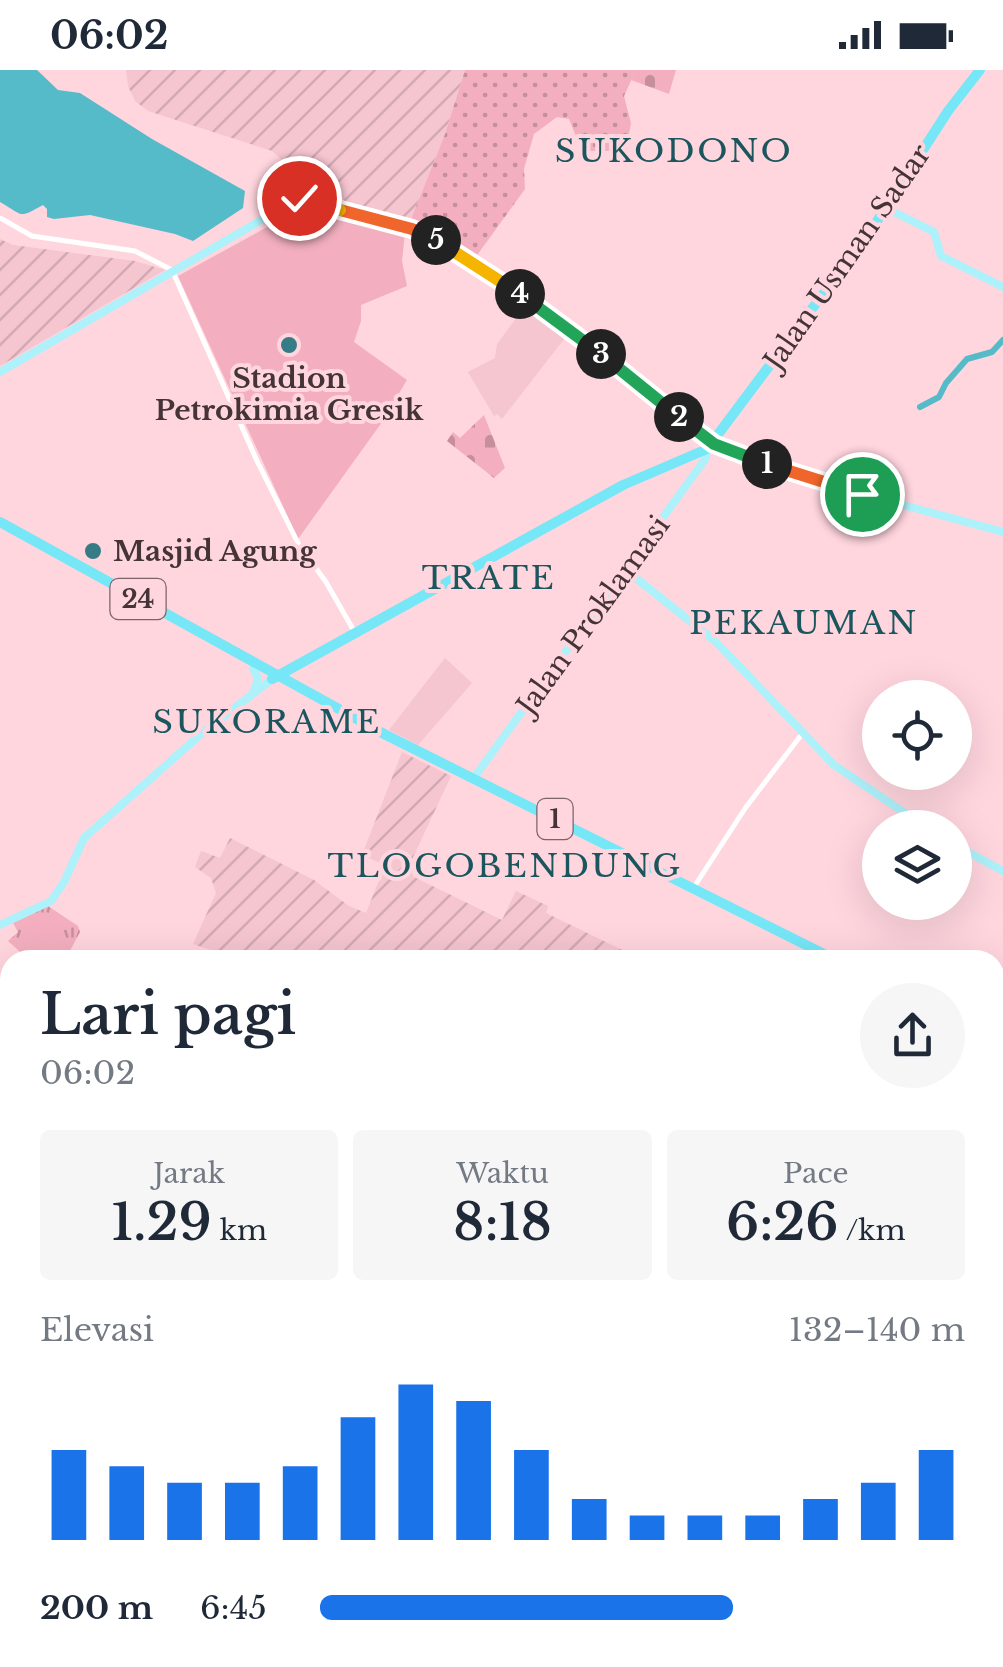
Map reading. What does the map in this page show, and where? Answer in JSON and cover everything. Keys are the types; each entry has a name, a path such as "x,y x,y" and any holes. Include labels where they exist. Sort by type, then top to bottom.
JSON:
{"highway":[{"name":"Jalan Usman Sadar","path":"710,447 886,208 948,111 980,70"},
{"path":"274,678 622,485 710,447"},
{"name":"24","path":"0,525 274,678"},
{"name":"24","path":"104,583 274,678"},
{"name":"1","path":"274,678 817,950"},
{"name":"1","path":"369,728 806,950"}],"main road":[{"path":"0,372 312,193 339,210 408,228 494,275 572,330 710,447 1003,532"},
{"path":"886,208 934,232 942,257 1003,287"},
{"name":"Jalan Proklamasi","path":"473,780 627,571 710,447"},
{"path":"627,571 715,640 802,734 854,780 899,810"},
{"path":"253,669 258,678 254,691"},
{"path":"0,926 51,901 80,844 91,832 274,678"},
{"path":"972,853 1003,870"}],"street":[{"path":"0,218 32,236 135,251 172,270 299,545 326,582 354,632"},
{"path":"694,887 765,780 802,734"}],"shaded area":[{"path":"126,70 465,70 445,134 408,227 330,200 317,181 301,177 272,151 148,111 135,101"},
{"path":"0,239 13,245 135,261 165,270 0,366"},
{"path":"526,305 568,334 502,419 494,416 468,372 495,358 497,344"},
{"path":"445,658 472,683 418,745 389,730"},
{"path":"402,752 451,776 409,866 414,877 502,920 516,891 548,906 546,913 622,950 211,950 193,944 216,893 211,878 195,867 201,851 220,858 230,838 314,880 349,906 366,913 385,865 362,855"}],"green space":[{"path":"465,70 636,70 624,96 631,123 626,151 582,151 569,119 557,117 534,134 524,169 525,189 475,258 408,227 445,134"},
{"path":"636,70 676,70 669,94 631,80"},
{"path":"309,204 405,233 402,261 407,286 361,305 354,342 407,380 380,425 298,539 178,276"},
{"path":"484,415 505,468 494,478 447,441 453,432 460,438"},
{"path":"48,906 78,926 80,932 70,950 18,950 8,941 18,932 13,923"}],"water":[{"path":"0,70 37,70 58,90 80,93 245,191 243,208 193,241 90,215 54,219 47,217 43,205 25,214 18,213 0,202"}],"waterway":[{"path":"920,407 939,397 967,359 992,352 1003,340"}],"place":[{"name":"Stadion Petrokimia Gresik","path":"289,345"},
{"name":"Masjid Agung","path":"93,551"}],"district":[{"name":"SUKODONO","path":"674,151"},
{"name":"TRATE","path":"489,578"},
{"name":"PEKAUMAN","path":"804,623"},
{"name":"SUKORAME","path":"267,722"},
{"name":"TLOGOBENDUNG","path":"505,866"}],"route":[{"path":"299,198 313,196 331,208 434,238 487,270 566,327 714,444 862,494"}]}
